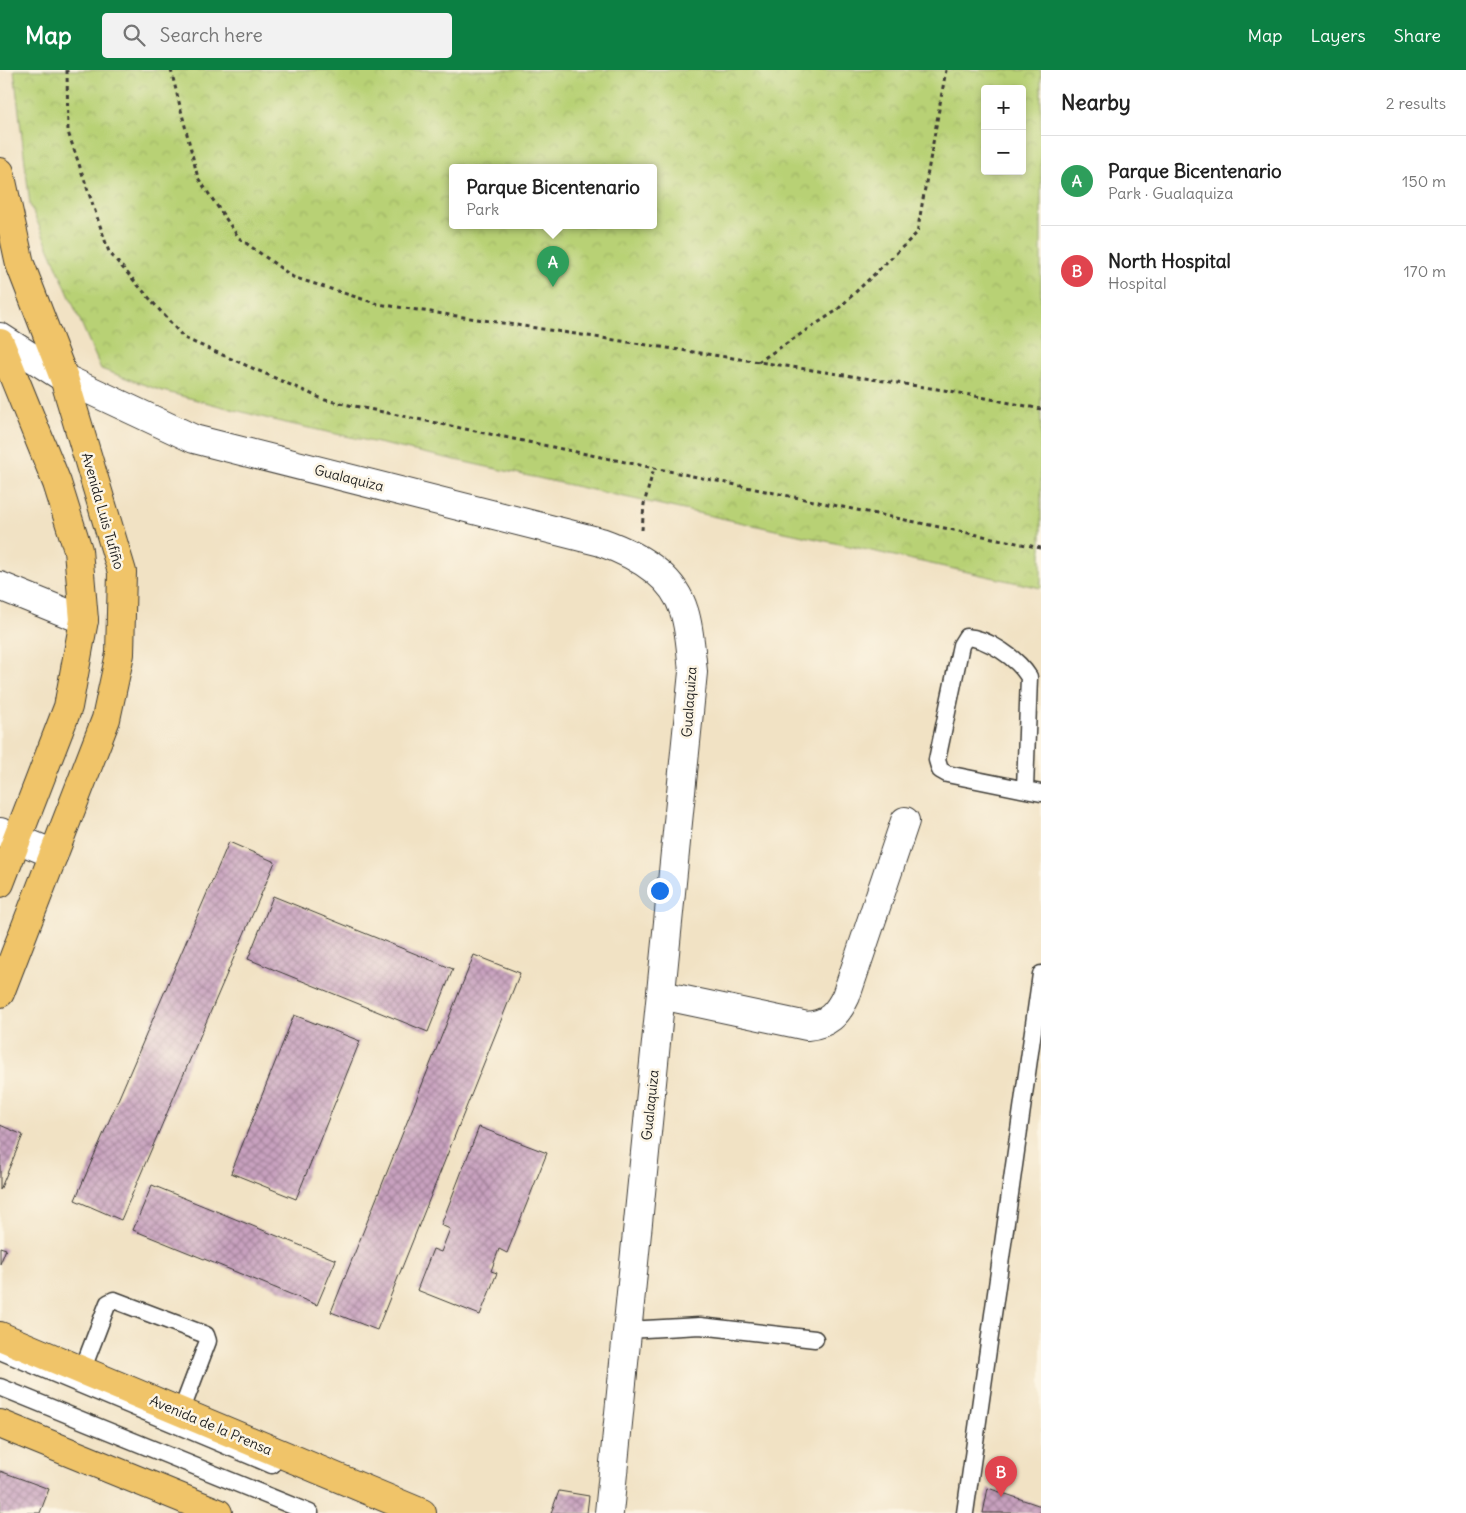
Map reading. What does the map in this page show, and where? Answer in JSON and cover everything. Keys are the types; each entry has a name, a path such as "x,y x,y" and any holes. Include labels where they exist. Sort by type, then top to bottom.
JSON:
{"main road":[{"name":"Avenida Luis Tufiño","path":"0,172 20,264 64,378 122,572 120,654 106,719 0,993"},
{"path":"0,343 57,483 78,550 84,620 68,706 9,836 0,883"},
{"name":"Avenida de la Prensa","path":"0,1336 422,1513"},
{"path":"0,1424 218,1513"}],"street":[{"name":"Gualaquiza","path":"0,337 64,378 194,439 601,542 622,549 651,567 665,577 677,592 685,611 693,672 609,1513"},
{"path":"0,586 84,620"},
{"path":"661,995 807,1026 820,1025 831,1019 840,1008 846,996 905,822"},
{"path":"9,836 54,854"}],"lane":[{"path":"966,637 976,638 1009,656 1023,667 1029,677 1033,791 947,774 940,770 937,760 961,645 966,637"},
{"path":"966,1513 1041,974"},
{"path":"82,1372 108,1303 114,1300 206,1335 208,1341 181,1412"},
{"path":"627,1330 700,1326 815,1340"},
{"path":"0,1351 387,1513"},
{"path":"0,1386 310,1513"}],"path":[{"path":"67,70 68,132 109,252 184,338 325,400 1041,548"},
{"path":"171,70 198,178 239,238 293,277 378,304 950,391 1041,409"},
{"path":"758,362 836,311 917,233 946,70"},
{"path":"651,567 642,532 642,517 654,468"}],"green space":[{"path":"14,70 1041,70 1041,588 277,421 159,390 101,369 30,205"}],"building":[{"path":"229,842 275,862 121,1220 75,1200"},
{"path":"273,896 453,969 428,1032 248,959"},
{"path":"474,955 520,973 377,1330 331,1312"},
{"path":"294,1015 360,1041 296,1199 231,1173"},
{"path":"0,1125 23,1135 0,1190"},
{"path":"479,1127 547,1153 507,1253 499,1249 491,1271 497,1273 480,1315 417,1290 433,1249 441,1252 450,1229 441,1225"},
{"path":"152,1185 336,1260 317,1305 133,1230"},
{"path":"0,1247 6,1249 0,1264"},
{"path":"0,1471 49,1489 40,1513 0,1513"},
{"path":"988,1488 1041,1506 1041,1513 983,1513"},
{"path":"559,1491 589,1496 587,1513 551,1513"}],"place":[{"name":"Parque Bicentenario","path":"553,287"},
{"name":"North Hospital","path":"1001,1497"}]}
